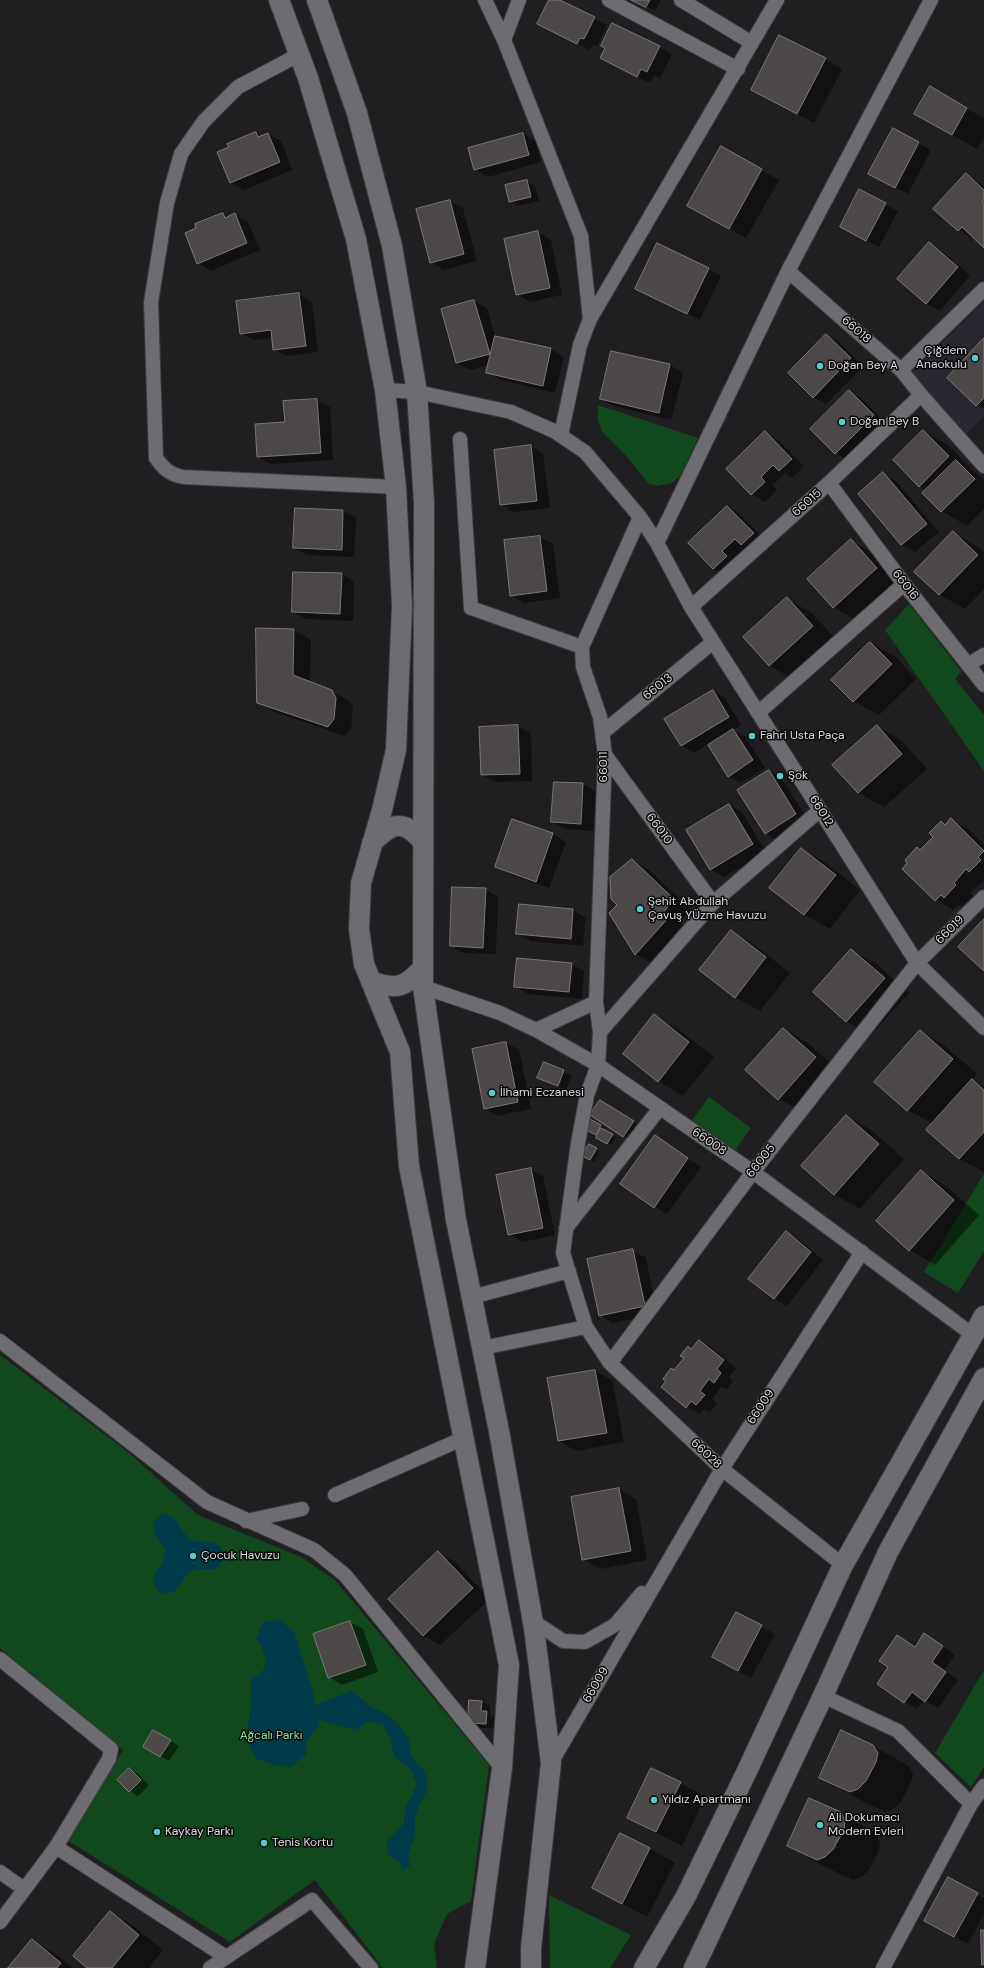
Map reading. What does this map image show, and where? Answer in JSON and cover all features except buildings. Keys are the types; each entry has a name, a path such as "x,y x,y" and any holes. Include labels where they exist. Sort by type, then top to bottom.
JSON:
{"main road":[{"path":"279,0 300,54 356,239 385,390 396,487 402,606 396,750 382,810 361,883 359,929 364,964 373,982 400,1052 409,1166 508,1665 502,1768 475,1968"},
{"path":"316,0 357,113 392,246 417,392 424,503 423,978 456,1220 482,1348 533,1621 551,1763 531,1948 531,1968"},
{"path":"372,843 389,827 398,826 408,827 414,831 423,842"},
{"path":"373,982 386,986 397,987 423,978"},
{"path":"644,1968 686,1896 750,1764 843,1565 984,1316"},
{"path":"694,1968 823,1696 888,1552 984,1378"},
{"path":"531,1948 539,1968"}],"street":[{"path":"485,0 504,40 581,236 590,319"},
{"path":"504,40 519,0"},
{"path":"609,0 738,69"},
{"path":"681,0 752,43"},
{"path":"560,436 580,345 590,319 738,69 777,0"},
{"path":"657,543 788,270 931,0"},
{"path":"300,54 238,87 204,121 181,154 167,203 151,302 156,458 165,470 172,475 396,487"},
{"name":"66018","path":"788,270 901,370 921,396 984,466"},
{"path":"901,370 984,289"},
{"name":"66012","path":"385,390 417,392 511,412 560,436 585,452 640,517 657,543 691,607 917,963 982,1025"},
{"name":"66015","path":"691,607 921,396"},
{"path":"460,439 471,608 582,647"},
{"name":"66016","path":"829,482 904,584 984,686"},
{"name":"66011","path":"566,1228 578,1143 587,1095 598,1064 600,1032 596,1002 605,755 600,717 583,667 582,647 640,517"},
{"path":"758,713 904,584"},
{"name":"66013","path":"602,733 713,642"},
{"path":"968,665 984,655"},
{"name":"66010","path":"605,755 713,903"},
{"path":"600,1032 713,903 820,810"},
{"name":"66019","path":"917,963 984,897"},
{"name":"66005","path":"610,1363 753,1172 917,963"},
{"name":"66008","path":"423,978 536,1030 598,1064 753,1172 973,1334"},
{"path":"536,1030 596,1002"},
{"path":"566,1228 660,1108"},
{"name":"66028","path":"566,1228 563,1253 586,1327 610,1363 722,1469 843,1565"},
{"name":"66009","path":"551,1763 722,1469 862,1252"},
{"path":"472,1297 569,1271"},
{"path":"482,1348 586,1327"},
{"path":"0,1341 207,1502 246,1521 314,1550 345,1575 502,1768"},
{"path":"335,1495 464,1438"},
{"path":"246,1521 302,1509"},
{"name":"66009","path":"533,1621 562,1641 585,1642 615,1625 666,1566"},
{"path":"0,1659 111,1749 109,1759 56,1847 0,1922"},
{"path":"823,1696 898,1731 971,1804"},
{"path":"883,1968 971,1804 984,1786"},
{"path":"56,1847 226,1957"},
{"path":"0,1872 24,1889"},
{"path":"210,1968 312,1900 371,1968"}],"shaded area":[{"path":"984,302 984,416 965,436 907,377"}],"green space":[{"path":"598,405 698,438 681,475 672,483 656,486 648,483 628,458 602,432 598,420"},
{"path":"909,604 961,671 955,679 984,715 984,771 885,630"},
{"path":"709,1097 751,1128 735,1150 692,1120"},
{"path":"984,1174 984,1251 958,1293 924,1272"},
{"name":"Ağcalı Parkı","path":"0,1355 129,1453 198,1515 301,1557 335,1580 489,1765 471,1901 447,1914 434,1944 437,1968 383,1968 315,1880 230,1942 67,1840 123,1750 0,1648"},
{"path":"984,1670 984,1767 971,1787 935,1753"},
{"path":"549,1895 631,1935 610,1968 550,1968"}],"water":[{"name":"Çocuk Havuzu","path":"162,1513 174,1519 183,1532 193,1540 210,1542 221,1547 223,1560 217,1568 189,1571 177,1589 163,1594 155,1587 153,1577 163,1561 165,1551 155,1534 153,1523"},
{"path":"279,1619 294,1632 311,1685 315,1705 352,1691 371,1707 389,1715 403,1730 409,1741 410,1751 414,1760 423,1769 428,1781 427,1790 415,1815 415,1836 408,1854 410,1866 402,1871 401,1864 389,1855 387,1842 404,1823 405,1809 417,1785 411,1770 396,1758 392,1750 391,1740 383,1725 368,1721 358,1729 346,1728 318,1719 319,1725 307,1741 306,1754 291,1767 275,1765 257,1759 246,1739 251,1704 251,1678 263,1671 266,1661 263,1650 256,1639 263,1622"}],"place":[{"name":"Çiğdem Anaokulu","path":"975,358"},
{"name":"Doğan Bey A","path":"820,366"},
{"name":"Doğan Bey B","path":"842,422"},
{"name":"Fahri Usta Paça","path":"752,736"},
{"name":"Şok","path":"780,776"},
{"name":"Şehit Abdullah Çavuş YÜzme Havuzu","path":"640,909"},
{"name":"İlhami Eczanesi","path":"492,1093"},
{"name":"Çocuk Havuzu","path":"193,1556"},
{"name":"Yıldız Apartmanı","path":"654,1800"},
{"name":"Ali Dokumacı Modern Evleri","path":"820,1825"},
{"name":"Kaykay Parkı","path":"157,1832"},
{"name":"Tenis Kortu","path":"264,1843"}]}
